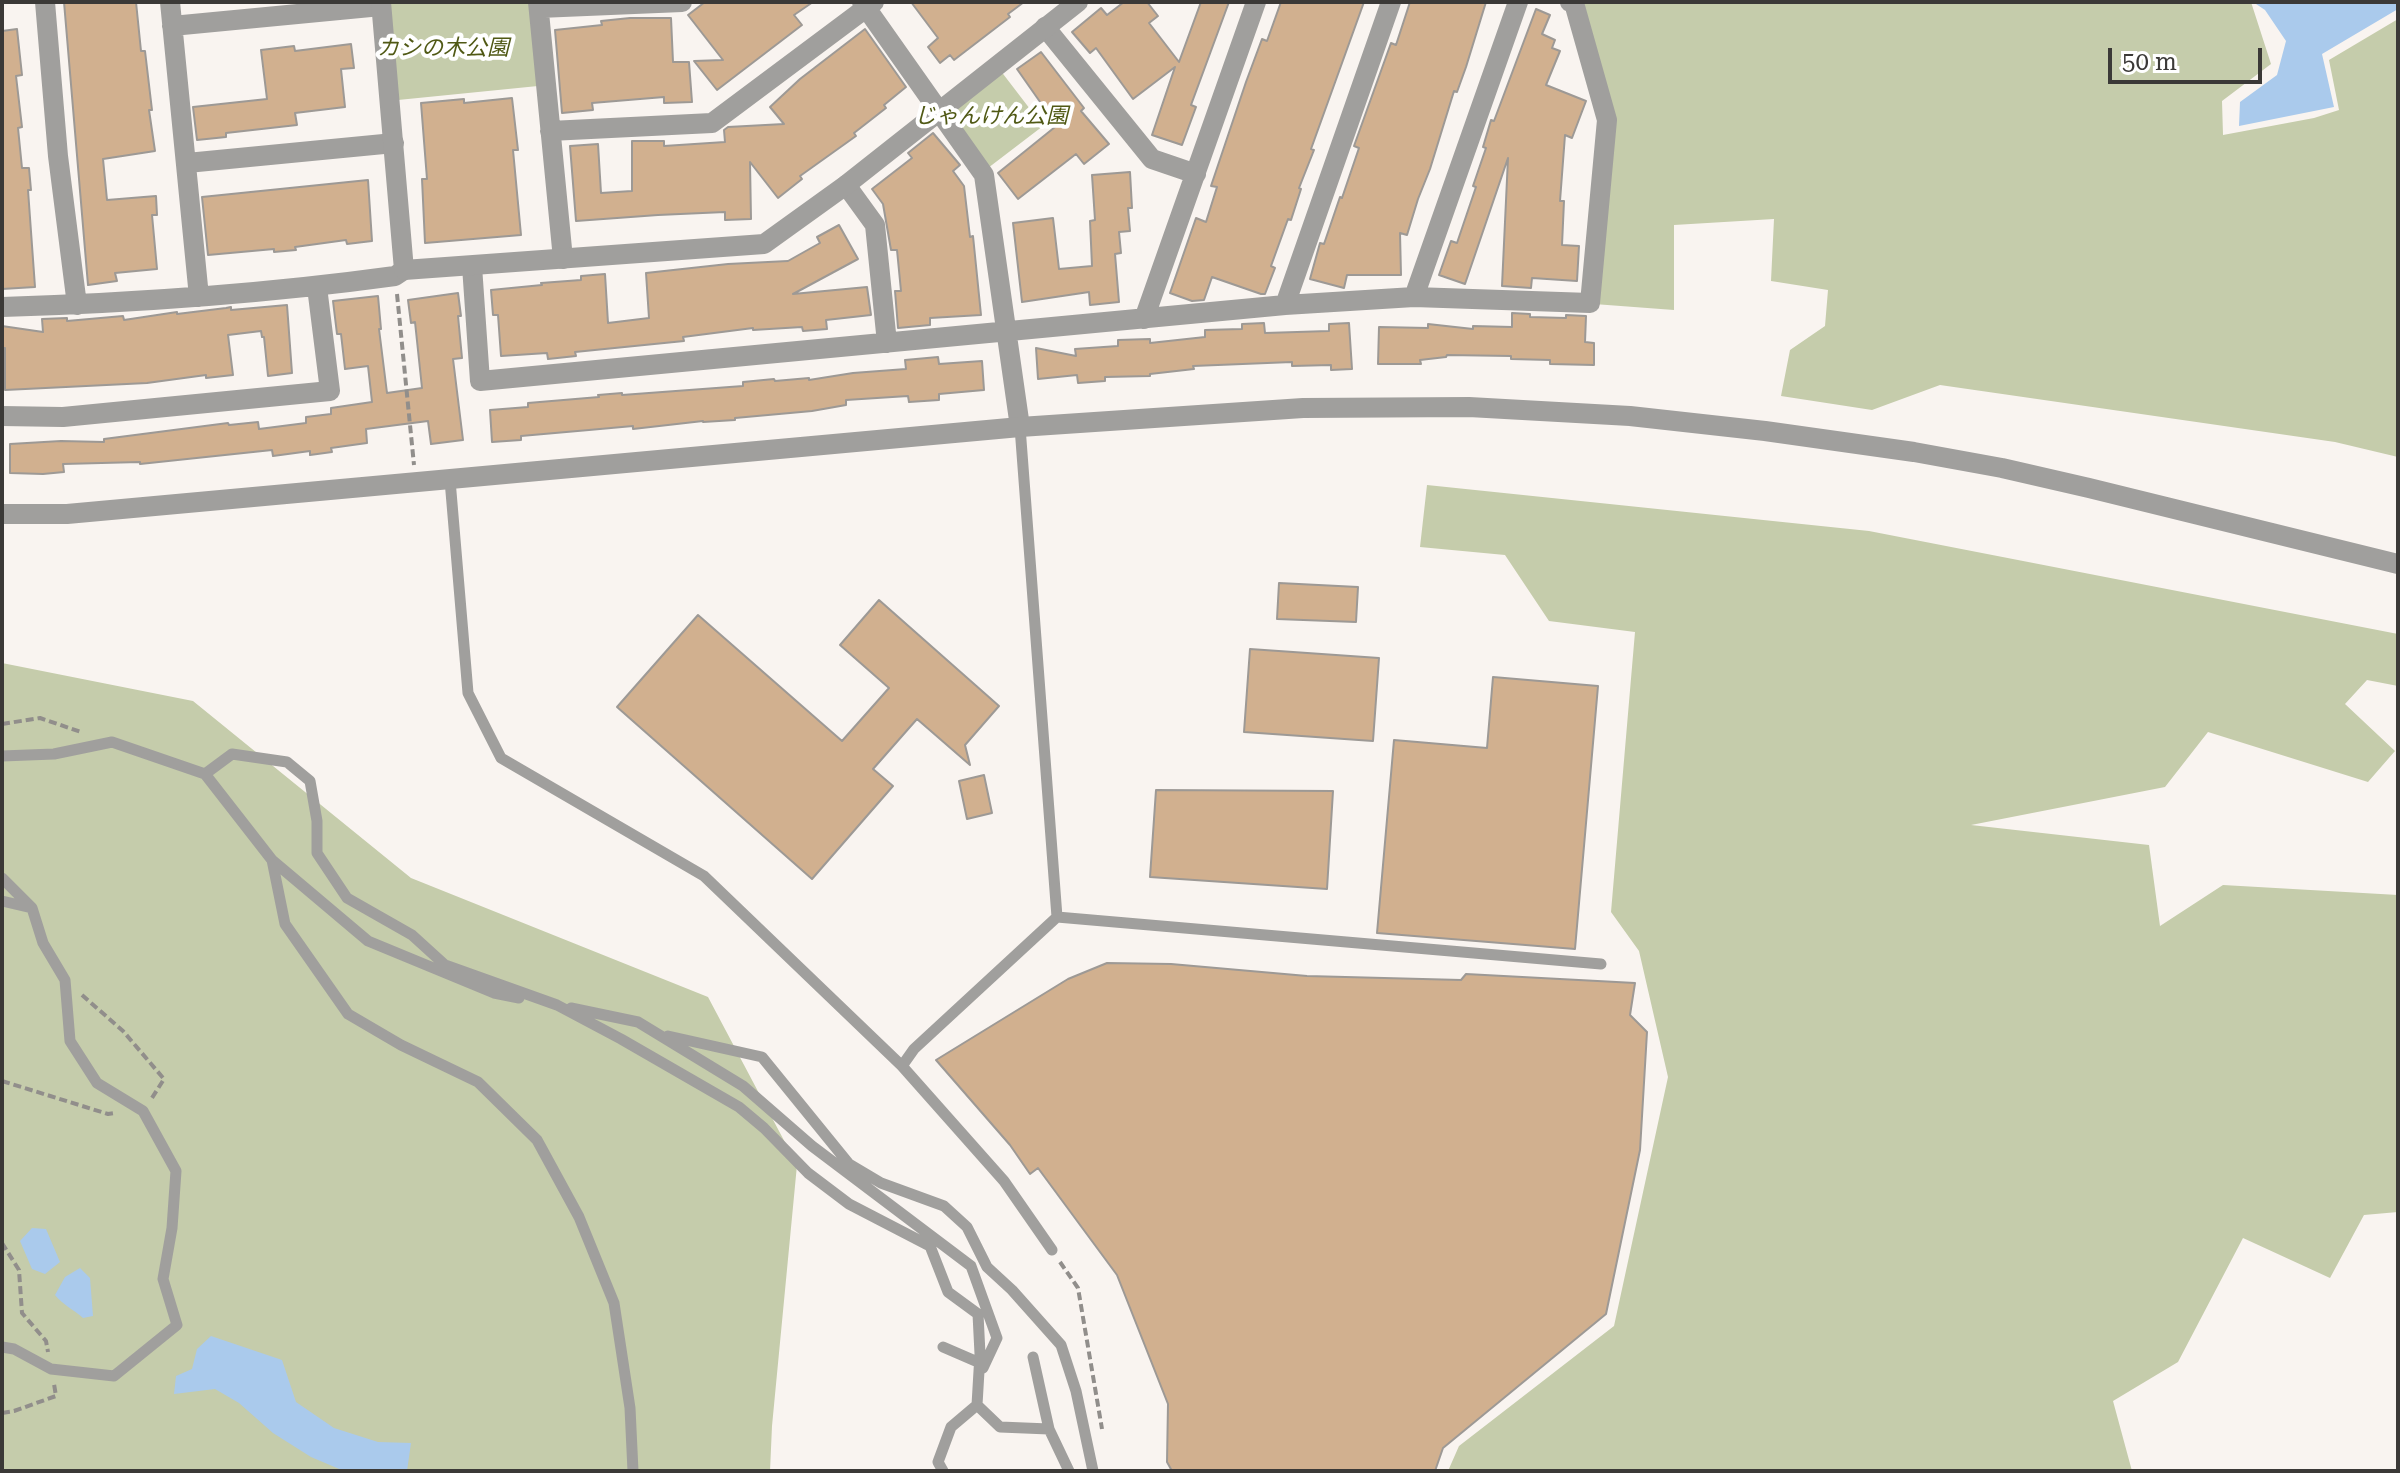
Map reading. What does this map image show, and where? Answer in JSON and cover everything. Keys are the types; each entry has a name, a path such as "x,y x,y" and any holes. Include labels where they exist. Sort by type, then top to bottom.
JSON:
{"street":[{"path":"45,2 58,156 77,305"},
{"path":"170,2 199,297"},
{"path":"563,259 538,5 682,2"},
{"path":"2,307 199,297 317,287 400,273 472,266 764,244 846,185 1078,2"},
{"path":"1144,319 1256,2"},
{"path":"1285,305 1391,2"},
{"path":"1414,297 1518,2"},
{"path":"472,266 480,381 1285,305 1414,297 1590,303 1607,120 1574,3 1570,2"},
{"path":"172,26 381,4 394,143 400,273"},
{"path":"550,131 712,123 867,4 984,175 1020,427"},
{"path":"1045,27 1152,159 1196,174"},
{"path":"187,163 394,143"},
{"path":"846,185 875,225 887,343"},
{"path":"2,416 63,417 330,391 317,287"},
{"path":"2,514 67,514 1020,427 1303,408 1469,407 1630,416 1914,452 2002,468 2398,564"}],"lane":[{"path":"1020,427 1057,917"},
{"path":"450,480 468,693 501,758 704,876 902,1066 1004,1181 1052,1250"},
{"path":"2,756 54,754 112,742 205,774 272,860 368,941 494,993 638,1022 743,1086 812,1146 971,1266 997,1338 979,1377"},
{"path":"205,774 232,754 287,762 310,781 317,821 317,853 347,898 412,935 445,965 557,1005 739,1107 808,1173 849,1204 930,1246 948,1292 978,1314 980,1363 977,1405 951,1427 938,1462 943,1471"},
{"path":"272,860 285,924 348,1014 401,1045 478,1082 537,1140 579,1217 614,1303 630,1408 633,1471"},
{"path":"2,878 32,908 43,943 65,980 70,1041 97,1083 143,1111 176,1171 172,1228 163,1279 177,1325 114,1376 51,1369 14,1349 2,1347"},
{"path":"2,901 32,908"},
{"path":"902,1066 914,1049 1057,917 1601,964"},
{"path":"656,1033 762,1057 849,1164 881,1183 944,1206 967,1227 987,1267 1061,1345 1076,1391 1093,1471"},
{"path":"943,1347 980,1363"},
{"path":"1033,1357 1049,1429 1069,1471"},
{"path":"977,1405 1000,1427 1049,1429"}],"path":[{"path":"400,273 416,483"},
{"path":"2,724 40,718 112,742"},
{"path":"1052,1250 1078,1288 1104,1441"}],"green space":[{"name":"カシの木公園","path":"389,2 531,2 538,86 398,100"},
{"path":"1577,2 2251,2 2271,64 2222,101 2223,135 2314,118 2339,110 2329,60 2398,19 2398,457 2335,442 1940,385 1872,410 1781,396 1790,350 1825,326 1828,290 1771,281 1774,219 1674,225 1674,310 1594,304 1612,119"},
{"name":"じゃんけん公園","path":"997,66 1043,126 988,168 939,112"},
{"path":"1427,485 1869,531 2398,634 2398,686 2367,680 2345,704 2395,751 2368,782 2208,732 2165,787 1971,825 2149,845 2160,926 2223,885 2398,895 2398,1212 2364,1215 2330,1278 2243,1238 2178,1362 2113,1401 2132,1471 1448,1471 1459,1446 1614,1326 1668,1077 1639,951 1611,912 1635,632 1549,621 1505,555 1420,547"},
{"path":"2,663 193,701 411,878 708,997 797,1165 770,1471 2,1471"}],"water":[{"path":"2253,2 2395,2 2398,9 2322,54 2334,107 2239,126 2240,102 2277,75 2286,41 2265,10"},
{"path":"32,1228 46,1229 60,1262 45,1274 32,1269 20,1241"},
{"path":"80,1268 90,1278 93,1316 83,1318 55,1295 65,1277"},
{"path":"211,1336 282,1360 296,1402 334,1428 378,1442 411,1443 407,1471 344,1471 311,1457 273,1433 239,1403 215,1389 174,1394 176,1376 192,1369 197,1349"}],"building":[{"path":"64,2 136,2 152,110 149,110 155,151 103,159 107,200 156,196 157,215 152,215 157,269 115,273 117,281 88,285"},
{"path":"705,2 813,2 794,15 802,25 717,90 694,61 723,60 688,15"},
{"path":"911,2 1024,2 1008,14 1010,17 954,60 950,55 940,63 928,47 938,38"},
{"path":"1124,2 1147,2 1158,16 1149,23 1179,62 1201,2 1229,2 1191,105 1196,107 1182,145 1152,135 1175,67 1133,99 1096,48 1090,53 1072,32 1101,8 1107,15"},
{"path":"1281,2 1364,2 1311,149 1314,150 1291,220 1288,219 1271,266 1275,268 1265,294 1212,277 1204,300 1192,301 1170,293 1196,218 1206,222 1217,187 1211,186 1246,82 1262,39 1267,41"},
{"path":"1410,2 1486,2 1407,235 1400,233 1401,275 1347,275 1344,288 1310,279 1320,243 1324,244 1342,198 1359,148 1354,146 1391,43 1396,45"},
{"path":"1536,9 1550,15 1542,34 1555,40 1552,48 1560,51 1546,85 1586,101 1572,138 1565,135 1560,201 1564,201 1562,245 1579,246 1577,281 1532,278 1531,288 1502,286 1508,158 1465,284 1439,275 1451,241 1457,243 1476,187 1473,186 1486,148 1483,147 1491,120 1494,121"},
{"path":"671,18 673,62 689,62 692,102 664,103 664,97 592,103 593,110 562,113 555,30 602,25 601,21"},
{"path":"17,29 22,75 16,76 22,127 18,128 22,168 29,168 35,287 2,289 2,31"},
{"path":"865,29 906,87 884,105 886,108 854,133 856,136 800,176 802,179 778,198 750,162 751,219 725,220 725,212 576,221 570,146 598,144 601,193 632,191 632,141 664,141 664,146 725,142 724,130 728,127 784,124 770,107 800,79"},
{"path":"351,44 354,68 341,69 345,107 295,113 297,125 226,133 226,137 197,140 193,107 267,99 261,50 294,46 295,51"},
{"path":"1041,52 1084,108 1081,111 1109,144 1084,164 1076,154 1018,199 998,173 1055,127 1017,69"},
{"path":"512,98 518,150 513,150 521,235 425,243 422,179 427,179 421,103"},
{"path":"933,133 960,165 953,171 964,186 981,315 930,318 930,325 898,328 895,291 901,291 897,250 891,250 883,204 872,189 912,158 908,153"},
{"path":"1130,172 1130,231 1119,232 1121,253 1115,254 1119,302 1090,305 1089,292 1022,302 1013,223 1053,218 1059,269 1092,266 1090,221 1095,220 1092,175"},
{"path":"368,180 372,241 347,244 346,240 295,247 296,250 208,255 202,197"},
{"path":"839,225 858,259 793,294 867,287 871,315 826,320 827,329 753,328 683,337 684,341 575,352 576,356 548,359 547,353 501,356 498,315 493,315 491,290 581,280 581,276 605,274 608,323 649,318 646,273 788,261 820,243 817,237"},
{"path":"458,293 462,358 453,359 463,440 431,444 428,421 366,429 367,443 331,448 332,452 310,455 310,451 273,456 272,450 140,464 63,464 64,472 10,473 10,444 104,442 104,439 228,423 258,422 259,429 306,423 306,417 331,414 331,408 372,402 368,366 345,369 333,301 378,296 387,393 422,388 415,322 411,323 408,300"},
{"path":"287,305 292,373 268,376 261,331 228,335 233,375 5,390 2,326 43,332 42,319 67,318 67,321 123,316 124,320 231,307 231,310"},
{"path":"1512,313 1530,314 1530,317 1586,316 1585,342 1594,343 1594,365 1550,364 1550,360 1511,359 1511,356 1447,355 1420,360 1421,364 1378,364 1379,327 1428,328 1428,324 1473,329 1473,326 1512,327"},
{"path":"1264,323 1265,333 1329,331 1329,324 1349,323 1352,369 1331,370 1331,365 1292,366 1292,362 1193,366 1194,369 1150,376 1105,377 1105,381 1078,383 1077,375 1038,379 1036,348 1076,356 1075,349 1118,346 1118,340 1150,339 1150,343 1205,337 1205,330 1242,329 1242,324"},
{"path":"938,357 939,364 982,361 984,390 939,394 939,400 909,402 908,396 846,400 846,405 812,411 633,429 633,426 521,436 521,440 492,442 490,410 598,395 743,386 743,382 809,380 906,369 905,360"},
{"path":"1279,583 1358,587 1356,622 1277,619"},
{"path":"879,600 999,706 965,745 970,765 917,719 873,769 893,786 812,879 617,707 698,615 842,741 889,688 840,645"},
{"path":"1250,649 1379,658 1373,741 1244,732"},
{"path":"1493,677 1598,686 1575,949 1377,933 1394,740 1487,748"},
{"path":"984,775 992,813 967,819 959,781"},
{"path":"1156,790 1333,791 1327,889 1150,877"},
{"path":"1107,963 1171,964 1307,976 1461,980 1466,974 1635,983 1630,1015 1647,1032 1640,1150 1606,1314 1443,1448 1435,1471 1172,1471 1167,1462 1168,1404 1117,1275 1038,1168 1030,1174 1010,1145 936,1060 1068,979"}]}
